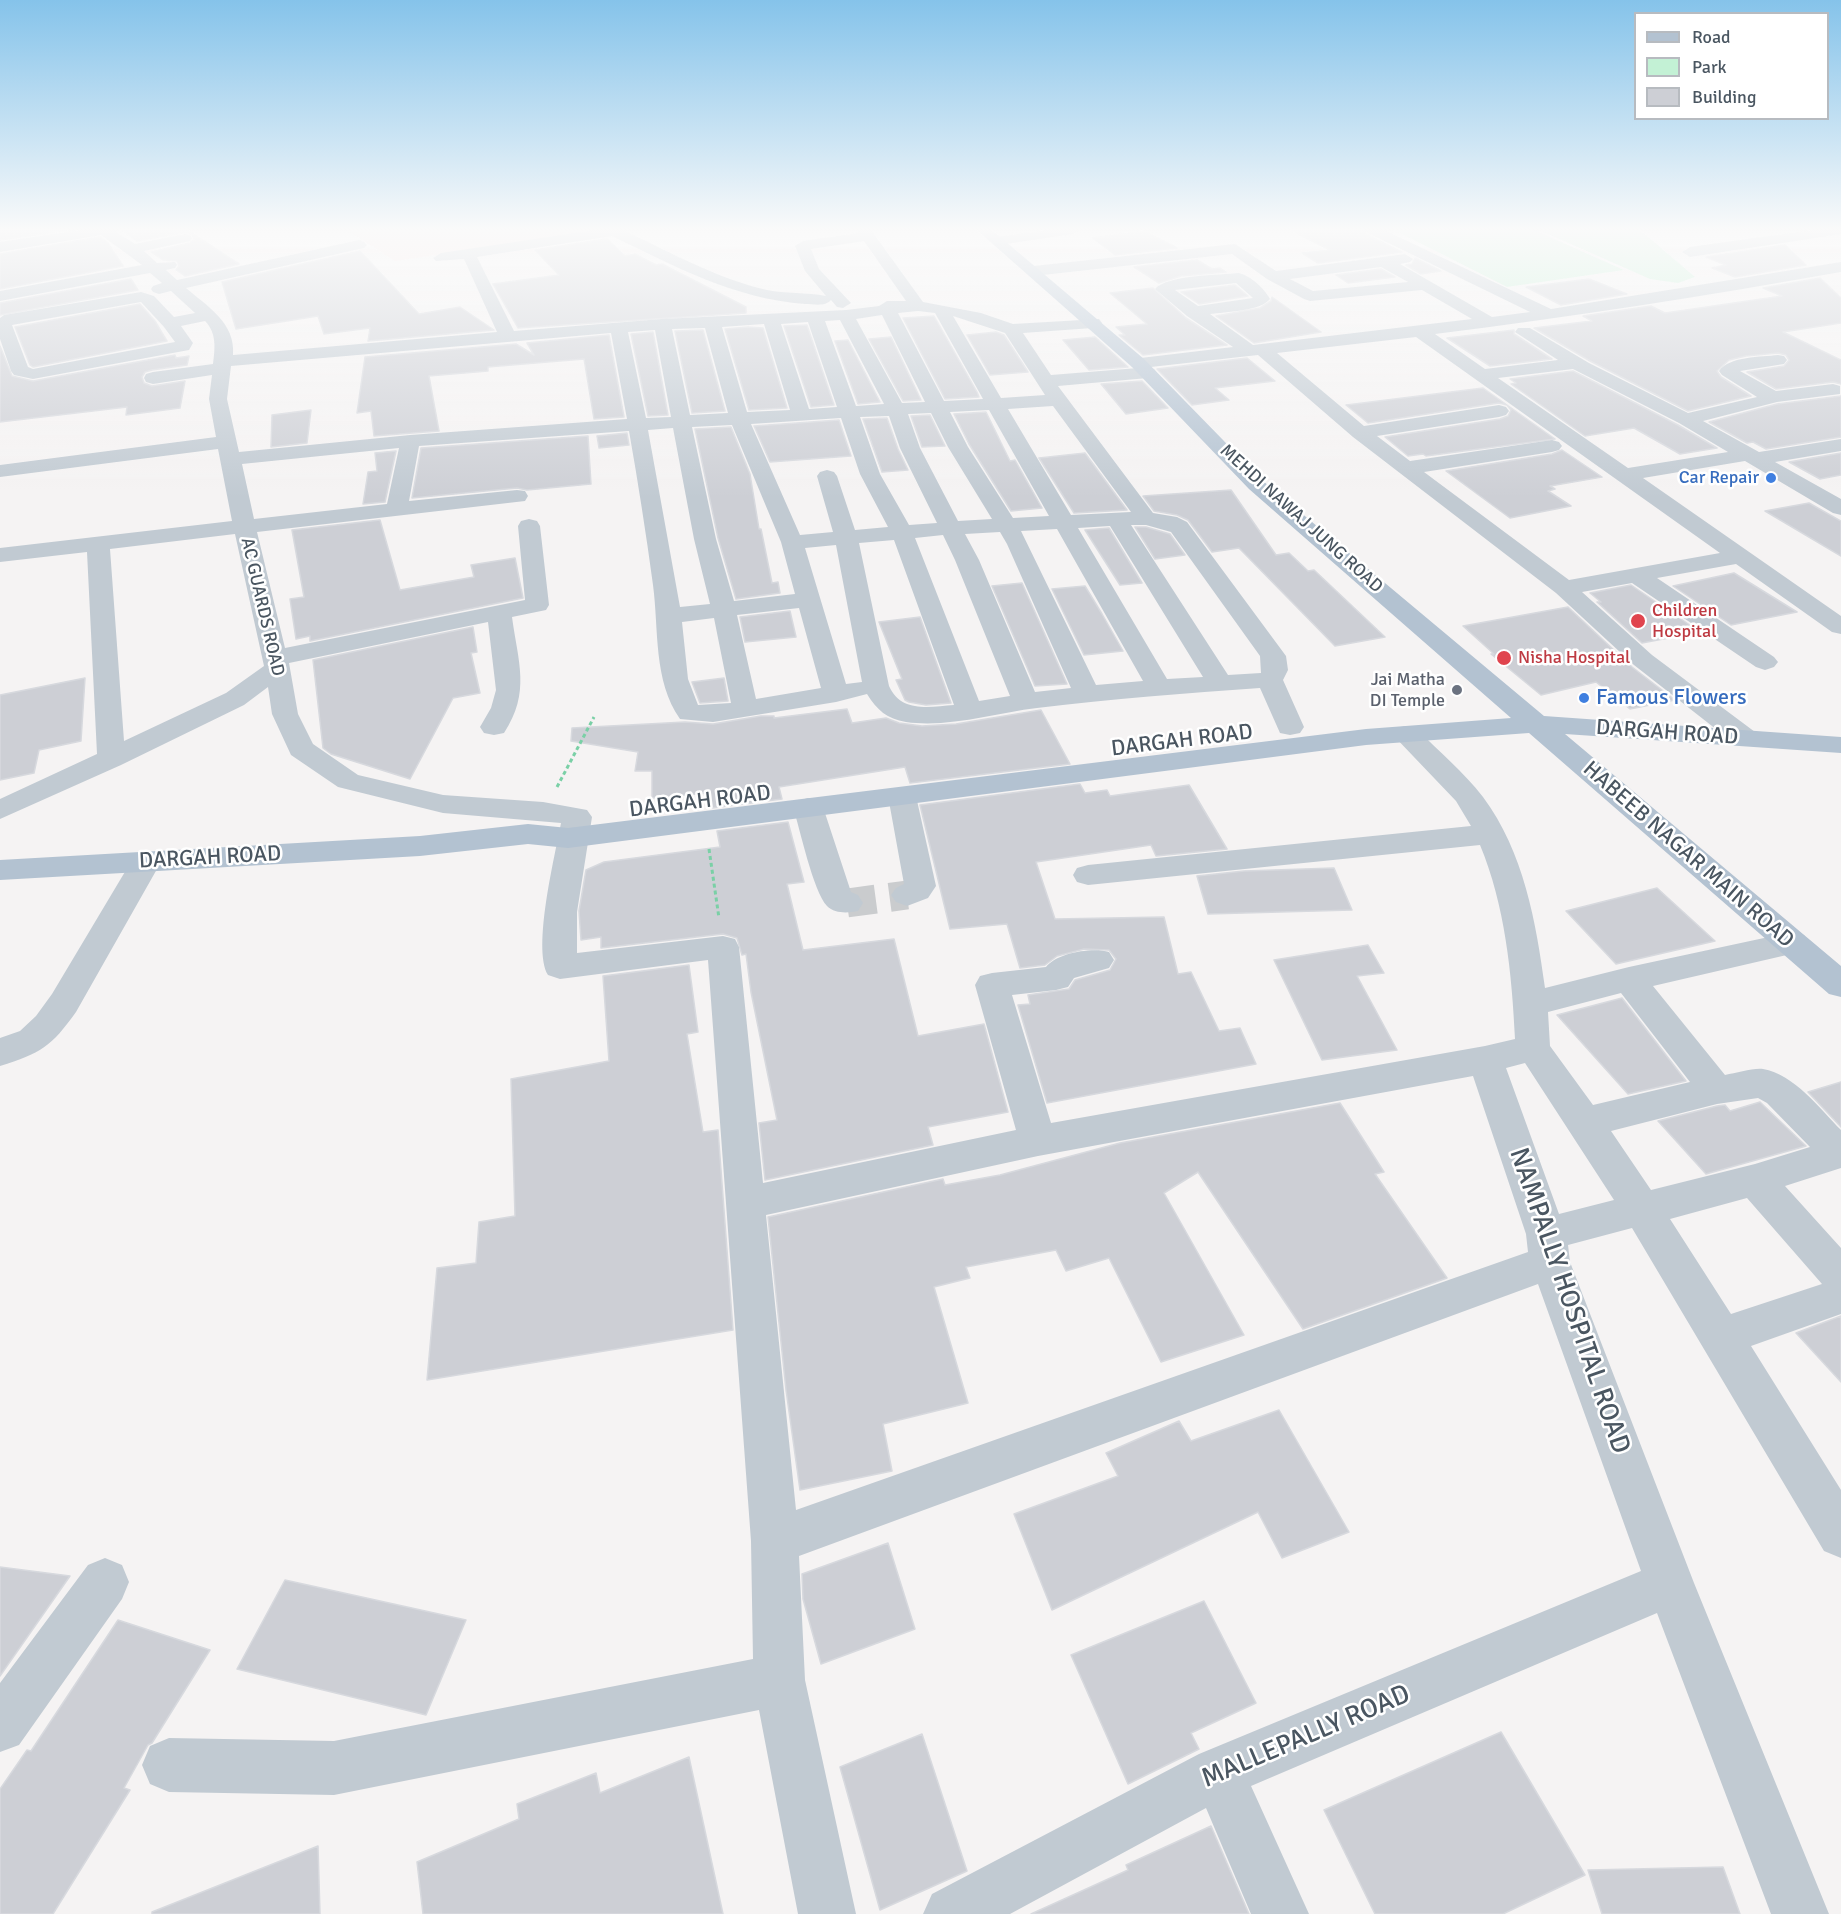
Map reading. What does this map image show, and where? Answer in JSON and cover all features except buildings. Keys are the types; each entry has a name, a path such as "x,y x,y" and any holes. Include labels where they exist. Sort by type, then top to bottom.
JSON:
{"main road":[{"name":"MEHDI NAWAJ JUNG ROAD","path":"1089,319 1143,368 1256,484 1526,716"},
{"name":"DARGAH ROAD","path":"576,827 1290,727 1526,716 1717,714 1841,725"},
{"name":"DARGAH ROAD","path":"0,870 420,846 536,823 576,827 706,821 1366,737 1406,734 1526,716 1745,738 1841,745"},
{"name":"HABEEB NAGAR MAIN ROAD","path":"1526,716 1841,985"}],"street":[{"path":"9,319 3,323 20,371 33,374 183,346 184,343 167,319"},
{"path":"170,323 187,319"},
{"name":"AC GUARDS ROAD","path":"213,319 225,344 218,399 244,525 276,663 285,714 302,749 348,782 536,823"},
{"path":"500,319 508,336"},
{"path":"153,378 221,365 508,336 662,324 781,319"},
{"path":"816,319 870,474 902,532 969,709"},
{"path":"850,319 896,409 910,448 967,560 1025,701"},
{"path":"909,319 937,407 958,447 1007,525 1087,694"},
{"path":"946,319 1159,687"},
{"path":"985,319 1011,329 1093,323"},
{"path":"1205,319 1256,350 1360,433 1564,588 1643,660 1717,714 1745,738"},
{"path":"1484,319 1489,322"},
{"path":"1045,381 1426,326 1512,319"},
{"path":"1599,319 1524,332 1576,363 1686,419 1750,457 1830,489 1841,508"},
{"path":"771,320 801,415"},
{"path":"712,322 739,418 792,542 836,694"},
{"path":"662,324 705,539 724,610 745,708"},
{"path":"1426,326 1480,375 1841,627"},
{"path":"618,327 638,424 669,616 671,654 683,705 688,713 713,714 876,686"},
{"path":"1011,329 1058,400 1146,518"},
{"path":"1773,397 1743,382 1728,371 1733,367 1778,360"},
{"path":"1480,375 1576,363"},
{"path":"1686,419 1773,397 1833,390"},
{"path":"0,471 229,450 410,441 638,424 1058,400"},
{"path":"1360,433 1499,411"},
{"path":"397,509 410,441"},
{"path":"1624,475 1841,445"},
{"path":"1407,468 1552,446"},
{"path":"827,476 846,536 876,686 880,697 906,714 1159,687 1270,680"},
{"path":"0,555 244,525 517,496"},
{"path":"792,542 951,528 1116,519 1146,518 1169,522 1185,534 1273,656 1275,670 1270,680 1290,727"},
{"path":"1116,519 1220,683"},
{"path":"0,810 235,699 276,663 537,605 529,526"},
{"path":"98,543 111,759"},
{"path":"1564,588 1740,556"},
{"path":"1635,574 1765,662"},
{"path":"669,616 808,600"},
{"path":"495,727 509,690 499,614"},
{"path":"1406,734 1472,804 1490,834 1510,886 1531,1004 1533,1048 1586,1122 1643,1209 1841,1534"},
{"path":"902,796 920,886 917,891 907,895"},
{"path":"808,807 835,892 847,903"},
{"path":"576,827 561,912 560,967 723,947 775,1541 779,1680 827,1914"},
{"path":"1088,875 1490,834"},
{"path":"0,1053 32,1040 48,1025 64,1003 146,862"},
{"path":"1531,1004 1629,979 1792,943"},
{"path":"1038,1141 992,985 1056,978 1063,969 1096,960"},
{"path":"1629,979 1717,1090"},
{"path":"747,1203 1038,1141 1485,1060 1533,1048"},
{"name":"NAMPALLY HOSPITAL ROAD","path":"1485,1060 1548,1248 1670,1583 1800,1914"},
{"path":"775,1541 1548,1248 1643,1209 1755,1180 1840,1153 1780,1093 1762,1083 1717,1090 1586,1122"},
{"path":"1755,1180 1841,1277"},
{"path":"1721,1337 1841,1296"},
{"path":"0,1726 105,1582"},
{"name":"MALLEPALLY ROAD","path":"955,1914 1218,1773 1670,1583"},
{"path":"169,1764 334,1768 779,1680"},
{"path":"1218,1773 1280,1914"}],"path":[{"path":"536,823 594,717"},
{"path":"706,821 723,947"}],"tunnel":[{"path":"847,903 907,895"}],"place":[{"name":"Car Repair","path":"1771,478"},
{"name":"Children Hospital","path":"1638,621"},
{"name":"Nisha Hospital","path":"1504,658"},
{"name":"Jai Matha DI Temple","path":"1457,690"},
{"name":"Famous Flowers","path":"1584,698"}]}
